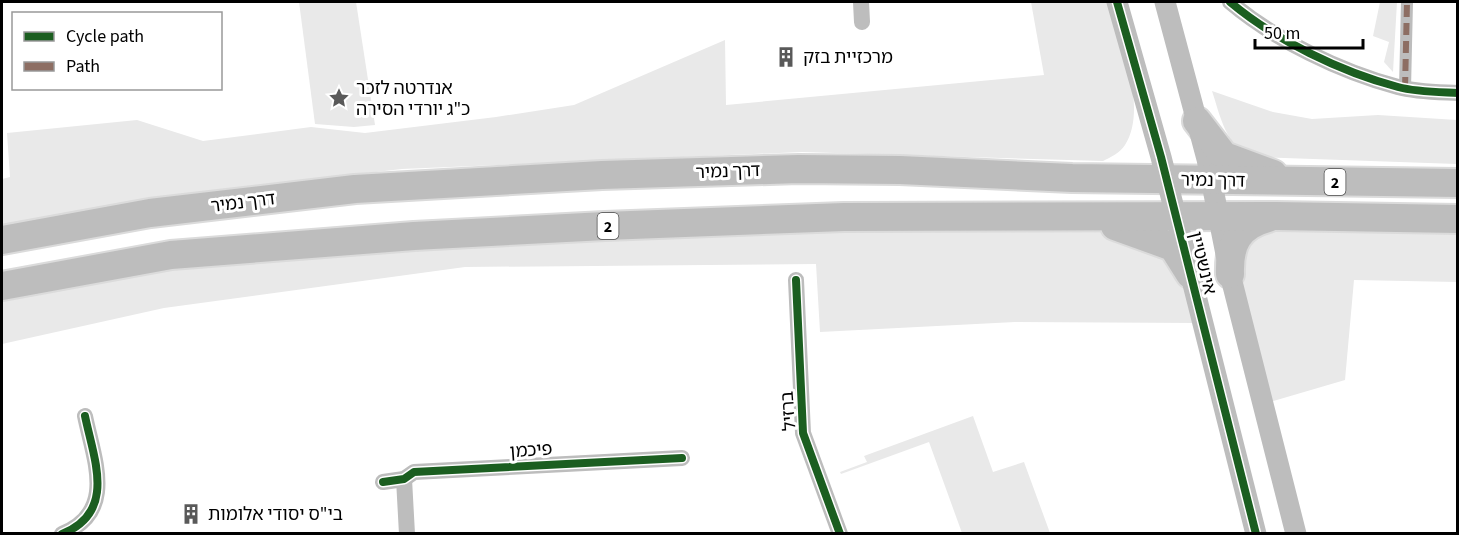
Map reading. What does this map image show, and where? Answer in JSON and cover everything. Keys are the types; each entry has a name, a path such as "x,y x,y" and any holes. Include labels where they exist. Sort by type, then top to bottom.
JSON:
{"highway":[{"path":"1197,121 1224,156 1289,181"},
{"name":"דרך נמיר","path":"2,240 150,213 401,185 602,175 799,169 900,170 1166,180 1458,183"},
{"name":"דרך נמיר","path":"2,286 171,255 414,236 844,218 1276,216 1458,219"},
{"path":"1230,274 1231,251 1240,231 1276,216"},
{"path":"1085,217 1173,247 1190,274"}],"street":[{"path":"861,2 862,22"},
{"name":"אינשטיין","path":"1117,2 1176,218 1256,534"},
{"name":"אינשטיין","path":"1165,2 1212,180 1230,274 1296,534"},
{"path":"1230,2 1246,15 1320,58 1405,88 1458,93"},
{"path":"1405,88 1407,2"},
{"name":"ברזיל","path":"796,280 803,433 840,534"},
{"path":"62,534 82,524 94,507 99,486 85,416"},
{"name":"פיכמן","path":"383,482 404,478 414,472 682,458"},
{"path":"404,478 406,534"}],"shaded area":[{"path":"299,2 356,2 375,125 354,127 315,124"},
{"path":"1031,2 1111,2 1126,54 1134,113 1125,145 1118,153 1103,161 802,152 402,169 157,197 2,228 2,179 10,177 7,133 137,120 203,141 311,127 365,133 496,117 574,105 725,40 726,105 1044,75"},
{"path":"1380,2 1397,2 1393,72 1384,62 1389,42 1373,36"},
{"path":"1212,91 1273,112 1312,119 1378,115 1457,120 1457,164 1253,157 1236,146 1225,130"},
{"path":"1086,226 1133,236 1182,271 1196,323 1015,322 820,332 816,264 465,267 164,308 2,344 2,293 171,264 461,242 843,230"},
{"path":"1257,229 1457,231 1457,282 1354,280 1345,380 1267,403 1236,256"},
{"path":"973,416 993,472 1024,462 1050,533 962,533 929,442 841,474 840,472 867,462 864,456"}],"marked path":[{"path":"1405,89 1407,2"}],"cycle path":[{"path":"1117,2 1161,157 1256,534"},
{"path":"1230,2 1288,42 1354,73 1405,89 1458,93"},
{"path":"796,280 803,433 840,534"},
{"path":"62,534 79,524 90,512 96,499 98,483 96,467 85,416"},
{"path":"383,482 404,479 414,472 682,458"}],"place":[{"name":"מרכזיית בזק","path":"786,57"},
{"name":"אנדרטה לזכר כ\"ג יורדי הסירה","path":"339,98"},
{"name":"בי\"ס יסודי אלומות","path":"191,514"}]}
